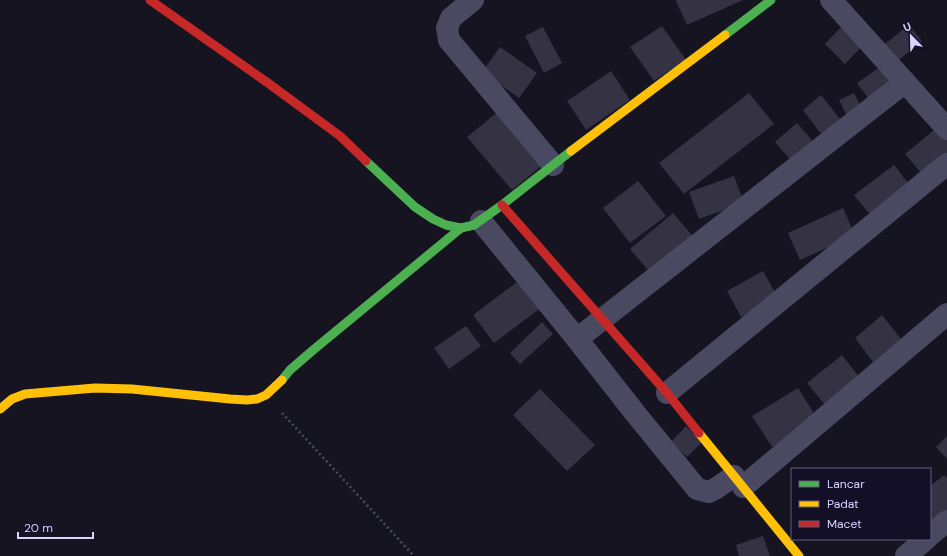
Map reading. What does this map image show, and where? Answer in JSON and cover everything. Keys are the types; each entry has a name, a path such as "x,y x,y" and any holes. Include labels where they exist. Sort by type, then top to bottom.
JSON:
{"street":[{"path":"150,0 340,136 415,207 433,219 461,228"},
{"path":"473,0 451,18 446,28 449,40 553,165"},
{"path":"0,409 12,400 26,394 94,388 132,389 248,400 257,399 266,395 290,370 312,351 461,228 481,221 771,0"},
{"path":"831,0 947,129"},
{"path":"577,339 905,82"},
{"path":"666,393 947,164"},
{"path":"502,205 666,393 799,556"},
{"path":"481,221 697,489 709,492 738,481 947,314"},
{"path":"931,534 947,521"},
{"path":"906,556 925,540"}],"path":[{"path":"266,395 414,556"}],"building":[{"path":"743,0 687,25 676,1"},
{"path":"846,22 867,41 845,64 825,44"},
{"path":"909,25 922,41 894,64 880,48"},
{"path":"662,26 686,60 654,81 630,47"},
{"path":"543,27 562,63 544,73 525,36"},
{"path":"500,47 537,73 519,98 482,72"},
{"path":"883,65 896,85 871,102 857,83"},
{"path":"611,71 630,100 586,130 567,101"},
{"path":"749,93 774,124 684,194 659,163"},
{"path":"854,93 863,111 848,118 839,100"},
{"path":"821,95 844,124 825,139 803,110"},
{"path":"499,111 544,164 512,190 467,137"},
{"path":"797,123 817,146 795,165 775,142"},
{"path":"940,125 947,134 947,155 923,175 905,154"},
{"path":"894,165 911,187 872,217 854,195"},
{"path":"734,176 744,203 699,219 689,192"},
{"path":"638,181 666,216 630,243 603,208"},
{"path":"843,208 855,235 800,260 788,233"},
{"path":"673,213 697,241 654,277 630,249"},
{"path":"763,271 778,298 741,317 727,291"},
{"path":"521,279 542,307 494,343 473,315"},
{"path":"882,315 901,339 873,362 855,338"},
{"path":"542,322 553,334 520,364 510,353"},
{"path":"466,326 481,346 449,369 434,348"},
{"path":"842,355 859,377 825,405 807,383"},
{"path":"798,388 818,420 772,447 752,416"},
{"path":"540,389 595,445 567,471 513,415"},
{"path":"686,426 702,442 687,457 671,442"},
{"path":"947,436 947,459 936,447"},
{"path":"944,475 947,478 947,518 931,530 931,485"},
{"path":"763,536 770,556 739,556 736,545"}],"traffic: fast":[{"path":"725,35 771,0"},
{"path":"366,161 415,207 433,219 446,225 461,228 474,225 571,151"},
{"path":"282,380 290,370 312,351 461,228"}],"traffic: slow":[{"path":"571,151 725,35"},
{"path":"0,409 12,399 25,394 95,388 132,389 230,399 257,399 266,395 282,380"},
{"path":"699,433 799,556"}],"traffic: jam":[{"path":"150,0 340,136 366,161"},
{"path":"502,205 667,393 699,433"}]}
